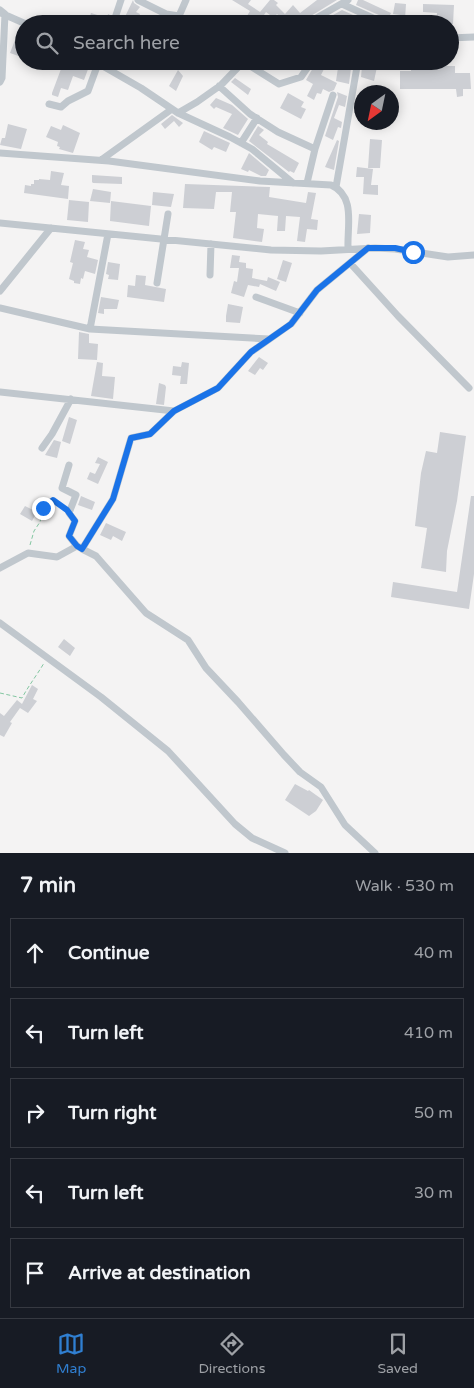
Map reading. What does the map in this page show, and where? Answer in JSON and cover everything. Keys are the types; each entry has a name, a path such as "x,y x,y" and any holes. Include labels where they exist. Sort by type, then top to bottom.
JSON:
{"street":[{"path":"115,15 121,0"},
{"path":"138,0 166,14 172,15"},
{"path":"179,15 186,0"},
{"path":"322,15 345,2 369,15"},
{"path":"0,82 2,78 2,12 15,18"},
{"path":"459,38 474,37"},
{"path":"49,104 61,108 68,101 88,91 95,70"},
{"path":"111,70 175,111 241,143 293,183"},
{"path":"101,160 175,111 197,102 220,86 236,70"},
{"path":"257,70 279,84 301,77 306,70"},
{"path":"336,187 356,70"},
{"path":"220,86 257,118 278,132 315,149"},
{"path":"307,183 315,149 333,95"},
{"path":"241,143 257,118"},
{"path":"0,153 101,160 260,181 331,185 339,188 348,202 348,248"},
{"path":"157,283 168,214"},
{"path":"0,223 271,250 321,251 348,248 395,248 448,256 474,255"},
{"path":"0,291 50,228"},
{"path":"90,329 108,234"},
{"path":"210,275 211,244"},
{"path":"0,568 30,554 57,557 79,547 113,499 131,438 150,434 174,411 218,388 251,352 291,324 317,290 368,248"},
{"path":"350,263 398,316 469,388"},
{"path":"256,297 300,313"},
{"path":"0,308 90,329 270,339"},
{"path":"0,392 174,411"},
{"path":"42,448 71,399"},
{"path":"68,465 62,488 76,495 69,514 75,521 69,536 79,547 96,556 146,613 188,640 206,668 238,702 270,741 300,772 321,787 345,825 375,853"},
{"path":"0,623 102,697 168,751 235,824 252,838 285,853"}],"path":[{"path":"30,554 30,542 40,522 43,508 53,500 67,510 69,514"},
{"path":"0,693 22,698 48,656"}],"building":[{"path":"133,0 140,7 136,12 140,15 126,15"},
{"path":"232,0 251,0 248,4 260,12 270,0 274,0 278,3 276,5 285,14 293,5 300,13 317,0 337,0 312,15 270,15 266,12 264,15 248,15 250,11"},
{"path":"358,0 363,0 391,13 390,15 379,15 356,5"},
{"path":"395,3 406,4 405,15 393,14"},
{"path":"423,4 454,5 453,15 437,15 437,13 423,12"},
{"path":"342,10 353,15 333,15"},
{"path":"15,40 15,55 10,53"},
{"path":"61,70 88,70 84,80 73,76 68,90 61,88 58,97 52,95"},
{"path":"178,70 183,76 176,91 169,86"},
{"path":"312,70 324,70 321,75 337,83 334,90 329,92 323,89 321,94 317,93 314,100 307,96 313,84 306,80"},
{"path":"338,70 351,70 349,84 336,81"},
{"path":"362,70 376,70 374,81 361,77"},
{"path":"455,70 455,73 470,73 471,89 463,89 463,96 457,97 456,89 400,89 400,71"},
{"path":"235,78 251,89 248,95 231,82"},
{"path":"337,92 347,96 345,107 339,105 334,118 342,122 341,128 338,127 333,140 325,136 338,97"},
{"path":"288,93 304,102 301,107 306,109 301,119 280,108"},
{"path":"216,98 232,105 248,119 238,135 223,128 232,114 216,107 214,109 210,105"},
{"path":"172,115 183,123 179,127 174,121 165,129 161,124"},
{"path":"8,124 27,129 21,149 0,145 2,138 5,138"},
{"path":"63,125 80,133 73,153 59,149 60,147 57,146 58,142 46,137 51,126 61,130"},
{"path":"258,126 264,130 259,135 268,142 267,144 299,163 294,173 289,172 249,141"},
{"path":"204,131 230,143 226,152 214,147 212,150 199,142"},
{"path":"370,139 382,140 380,168 368,168"},
{"path":"337,140 339,141 334,170 325,167"},
{"path":"249,153 269,170 266,176 241,169"},
{"path":"357,167 373,169 371,185 378,185 378,195 363,194 364,177 356,177"},
{"path":"51,171 64,173 61,185 69,186 68,199 24,193 25,185 31,186 31,184 34,184 34,180 50,180"},
{"path":"92,175 122,177 122,184 93,183"},
{"path":"185,184 270,187 269,197 306,203 308,192 316,193 311,219 318,220 317,230 307,229 305,242 297,241 300,217 286,216 285,231 277,231 278,216 258,214 257,228 264,229 262,242 233,238 236,212 230,212 232,192 216,192 214,209 183,208"},
{"path":"93,189 111,192 110,203 90,201"},
{"path":"153,192 174,194 171,207 152,205"},
{"path":"69,200 89,202 88,222 67,220"},
{"path":"111,201 151,206 149,226 110,221"},
{"path":"359,214 371,215 370,233 357,234"},
{"path":"75,240 85,242 83,249 89,250 87,257 98,260 95,274 85,271 80,284 74,283 74,281 69,279 73,263 70,262"},
{"path":"232,255 240,256 239,262 246,263 246,268 253,269 252,278 267,281 268,277 280,282 276,291 260,284 259,287 248,285 244,297 231,293 234,281 237,282 239,268 230,268"},
{"path":"283,260 292,263 286,282 277,279"},
{"path":"108,262 120,264 118,280 108,279 109,275 106,274"},
{"path":"136,275 146,276 145,285 166,289 164,302 127,297 128,285 135,286"},
{"path":"101,297 119,300 117,309 104,309 104,314 98,313"},
{"path":"228,304 243,307 240,323 226,322"},
{"path":"79,332 89,334 89,343 98,344 97,360 78,359"},
{"path":"259,357 268,363 263,370 260,368 255,375 248,371"},
{"path":"97,362 103,363 102,376 115,377 113,399 91,396"},
{"path":"182,362 189,363 187,384 180,384 181,376 172,375 173,366 181,367"},
{"path":"159,383 166,387 164,405 156,404"},
{"path":"69,417 77,420 70,444 62,441"},
{"path":"440,432 466,436 457,501 447,551 446,572 421,568 427,528 415,526 421,473 426,451 437,453"},
{"path":"54,440 61,442 57,458 45,455"},
{"path":"98,457 108,462 98,484 87,479 90,472 95,474 100,464 95,463"},
{"path":"81,496 95,502 92,510 78,505"},
{"path":"471,496 474,496 474,574 469,609 391,597 393,582 457,592"},
{"path":"25,506 37,512 32,521 20,514"},
{"path":"106,523 126,532 122,541 113,536 111,540 100,535"},
{"path":"64,639 75,648 70,656 58,647"},
{"path":"32,685 38,689 33,699 37,701 28,713 20,708 10,722 12,723 4,737 0,735 0,713 4,716 17,700 22,704"},
{"path":"295,784 309,790 323,800 316,811 309,816 285,800"}],"route":[{"path":"43,508 53,500 67,510 75,521 69,536 82,549 113,499 131,438 150,434 174,411 218,388 251,352 291,324 317,290 368,248 395,248 413,252"}]}
